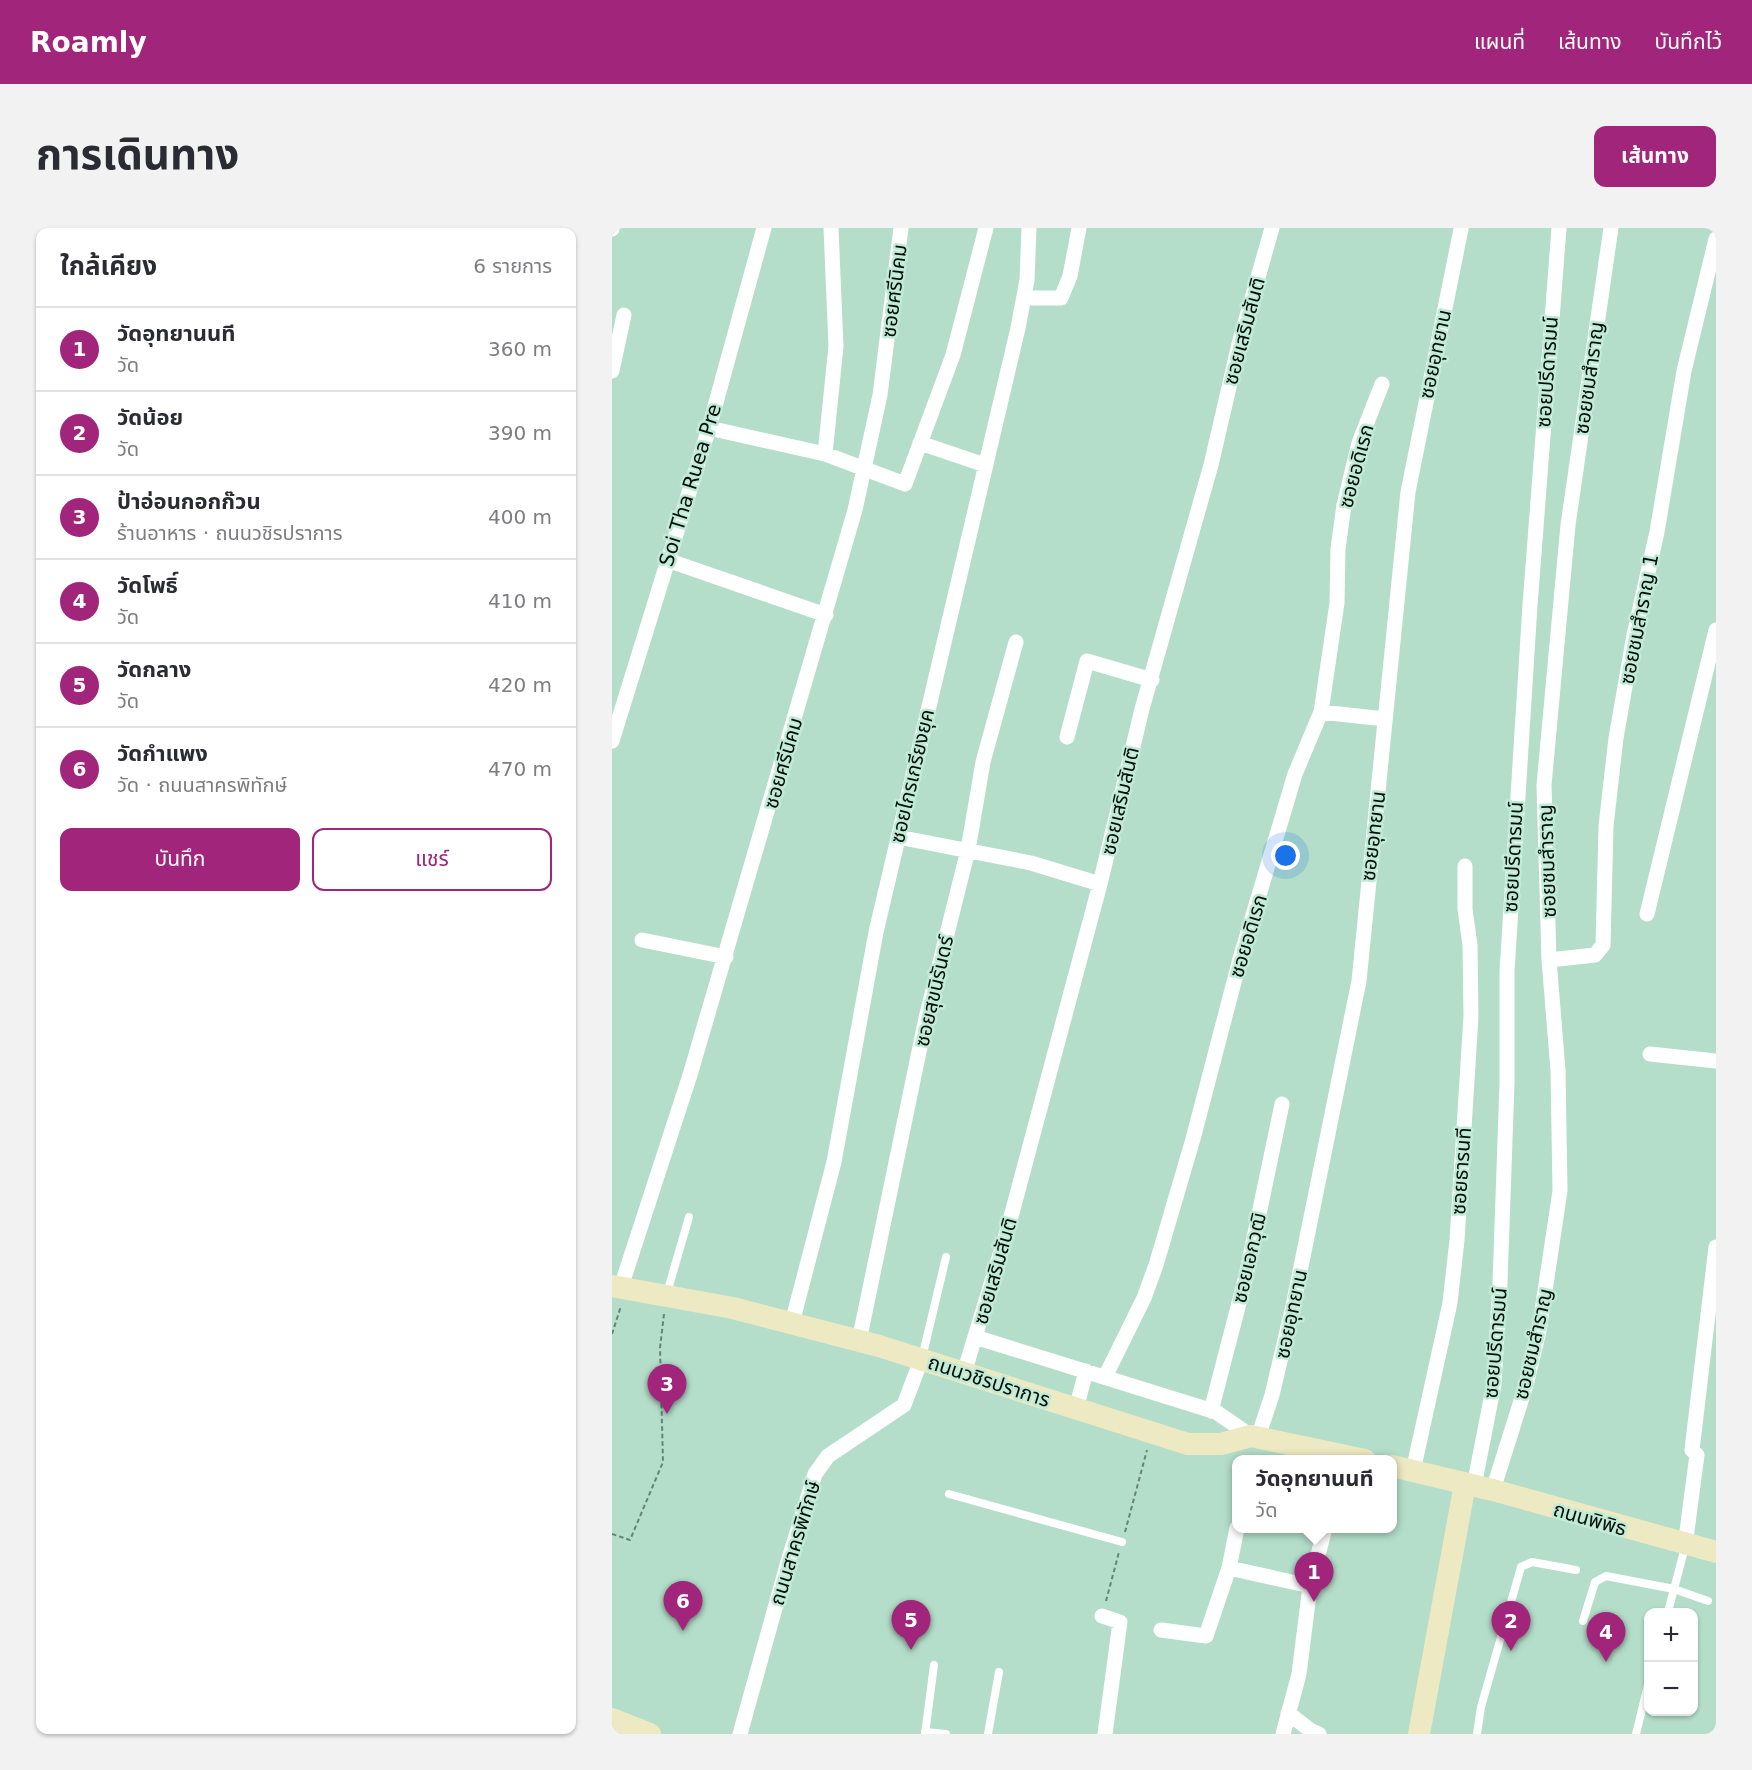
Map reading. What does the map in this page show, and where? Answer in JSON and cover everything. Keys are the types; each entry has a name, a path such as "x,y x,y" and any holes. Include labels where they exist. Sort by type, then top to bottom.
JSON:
{"street":[{"name":"Soi Tha Ruea Pre","path":"612,741 709,428 764,228"},
{"path":"825,454 836,346 831,228"},
{"name":"ซอยศรีนิคม","path":"620,1287 726,957 826,615 865,469 881,383 902,228"},
{"path":"709,428 825,454 905,484 953,355 986,228"},
{"name":"ซอยไกรเกรียงยุค","path":"792,1323 836,1150 859,1011 1024,298 1029,228"},
{"path":"1024,298 1061,297 1070,276 1079,228"},
{"name":"ซอยเสริมสันติ","path":"964,1374 1008,1228 1100,884 1142,709 1152,680 1210,465 1239,344 1272,228"},
{"name":"ซอยปรีดารมน์","path":"1477,1486 1494,1384 1500,1283 1507,960 1559,228"},
{"name":"ซอยชมสำราญ","path":"1477,1486 1526,1385 1539,1331 1560,1191 1558,1070 1549,960 1544,785 1568,525 1611,228"},
{"name":"ซอยอุทยาน","path":"1254,1437 1281,1359 1349,1039 1359,981 1408,492 1461,229"},
{"name":"ซอยชมสำราญ 1","path":"1549,960 1595,955 1603,945 1606,826 1616,738 1634,634 1656,532 1684,371 1716,239"},
{"path":"612,371 624,315"},
{"name":"ซอยอดิเรก","path":"1105,1377 1144,1298 1156,1265 1193,1138 1240,959 1295,774 1321,712 1337,603 1338,549 1344,505 1359,443 1382,384"},
{"path":"920,443 985,465"},
{"path":"667,560 826,615"},
{"path":"1647,914 1716,630"},
{"name":"ซอยสุขนิรันดร์","path":"859,1341 926,1018 968,850 983,762 1016,642"},
{"path":"1067,737 1086,662 1152,680"},
{"path":"1321,712 1385,719"},
{"path":"898,837 1031,863 1100,884"},
{"name":"ซอยธารนที","path":"1403,1469 1450,1303 1471,1016 1470,945 1465,909 1465,866"},
{"path":"642,940 726,957"},
{"path":"1650,1054 1716,1061"},
{"name":"ซอยเอกวุฒิ","path":"1211,1411 1246,1276 1282,1104"},
{"path":"1685,1546 1697,1455 1692,1450 1716,1247"},
{"name":"ถนนวชิรปราการ","path":"620,1287 733,1308 859,1341 1188,1444 1221,1444 1254,1437 1336,1455"},
{"path":"975,1337 1211,1411 1254,1437"},
{"name":"ถนนสาครพิทักษ์","path":"740,1734 787,1564 816,1474 828,1456 904,1405 921,1360"},
{"path":"1076,1409 1086,1371"},
{"path":"1403,1469 1477,1486 1419,1734"},
{"name":"ถนนพิพิธ","path":"1477,1486 1685,1546 1716,1552"},
{"path":"1161,1630 1206,1636 1229,1568 1236,1533"},
{"path":"1283,1734 1299,1674 1311,1586 1324,1533"},
{"path":"1229,1568 1311,1586"},
{"path":"1102,1616 1120,1622 1105,1734"},
{"path":"1288,1713 1319,1734"},
{"path":"615,1720 650,1734"}],"lane":[{"path":"666,1296 689,1217"},
{"path":"921,1360 946,1257"},
{"path":"949,1494 1122,1542"},
{"path":"1669,1608 1685,1546"},
{"path":"1477,1734 1481,1707 1521,1567 1532,1562 1576,1570"},
{"path":"1583,1621 1596,1582 1606,1576 1674,1589 1708,1601"},
{"path":"934,1665 925,1733 946,1734"},
{"path":"988,1734 999,1672"},
{"path":"1636,1734 1644,1701"}],"path":[{"path":"612,1334 620,1287"},
{"path":"612,1534 630,1540 663,1462 660,1348 666,1296"},
{"path":"1102,1616 1152,1433"}],"place":[{"name":"ป้าอ่อนกอกก๊วน","path":"667,1414"},
{"name":"วัดอุทยานนที","path":"1314,1602"},
{"name":"วัดกำแพง","path":"683,1631"},
{"name":"วัดกลาง","path":"911,1650"},
{"name":"วัดน้อย","path":"1511,1651"},
{"name":"วัดโพธิ์","path":"1606,1662"}]}
